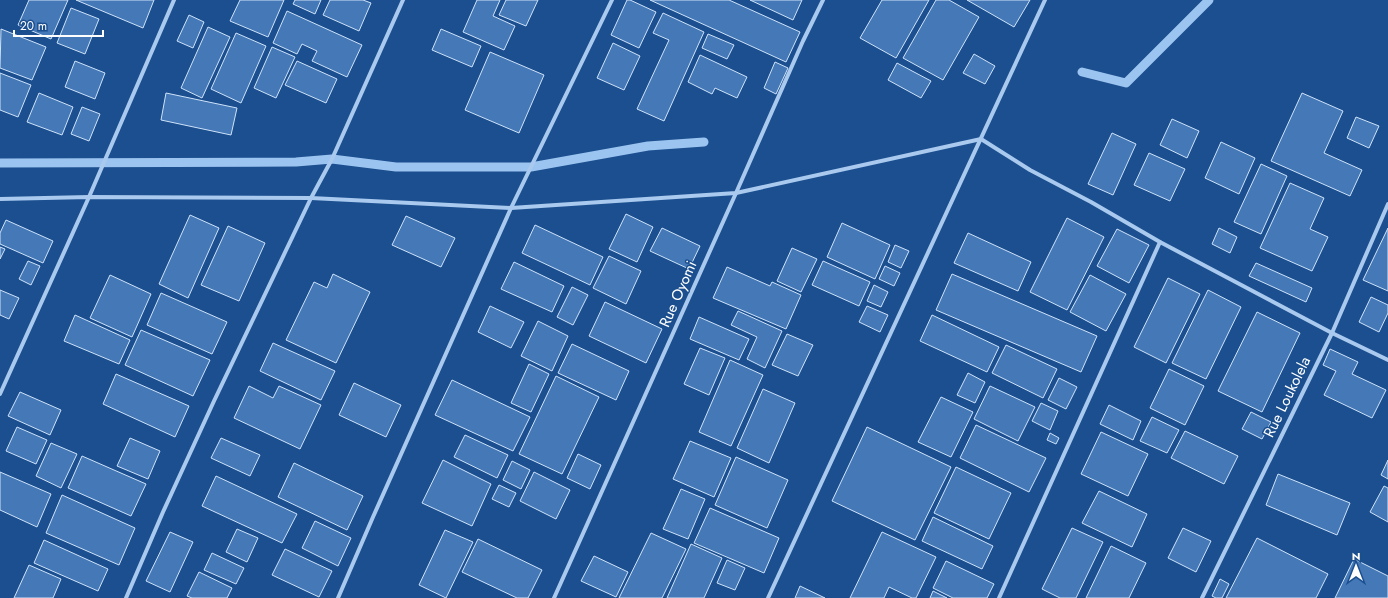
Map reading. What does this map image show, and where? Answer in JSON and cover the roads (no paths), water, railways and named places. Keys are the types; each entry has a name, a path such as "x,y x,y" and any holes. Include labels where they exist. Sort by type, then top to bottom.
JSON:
{"street":[{"path":"0,394 89,197 174,0"},
{"path":"126,598 163,512 311,198 332,159 403,0"},
{"path":"338,598 511,208 612,0"},
{"name":"Rue Oyomi","path":"554,598 803,41 823,0"},
{"path":"768,598 1045,0"},
{"path":"0,199 89,197 311,198 511,208 736,193 981,139 1030,170 1091,202 1160,242 1332,333 1388,360"},
{"name":"Rue Loukolela","path":"1202,598 1332,333 1388,204"},
{"path":"999,598 1160,242"}],"waterway":[{"path":"1082,72 1126,83 1209,0"},
{"path":"0,163 296,162 332,159 396,167 531,167 648,146 704,142"}]}
